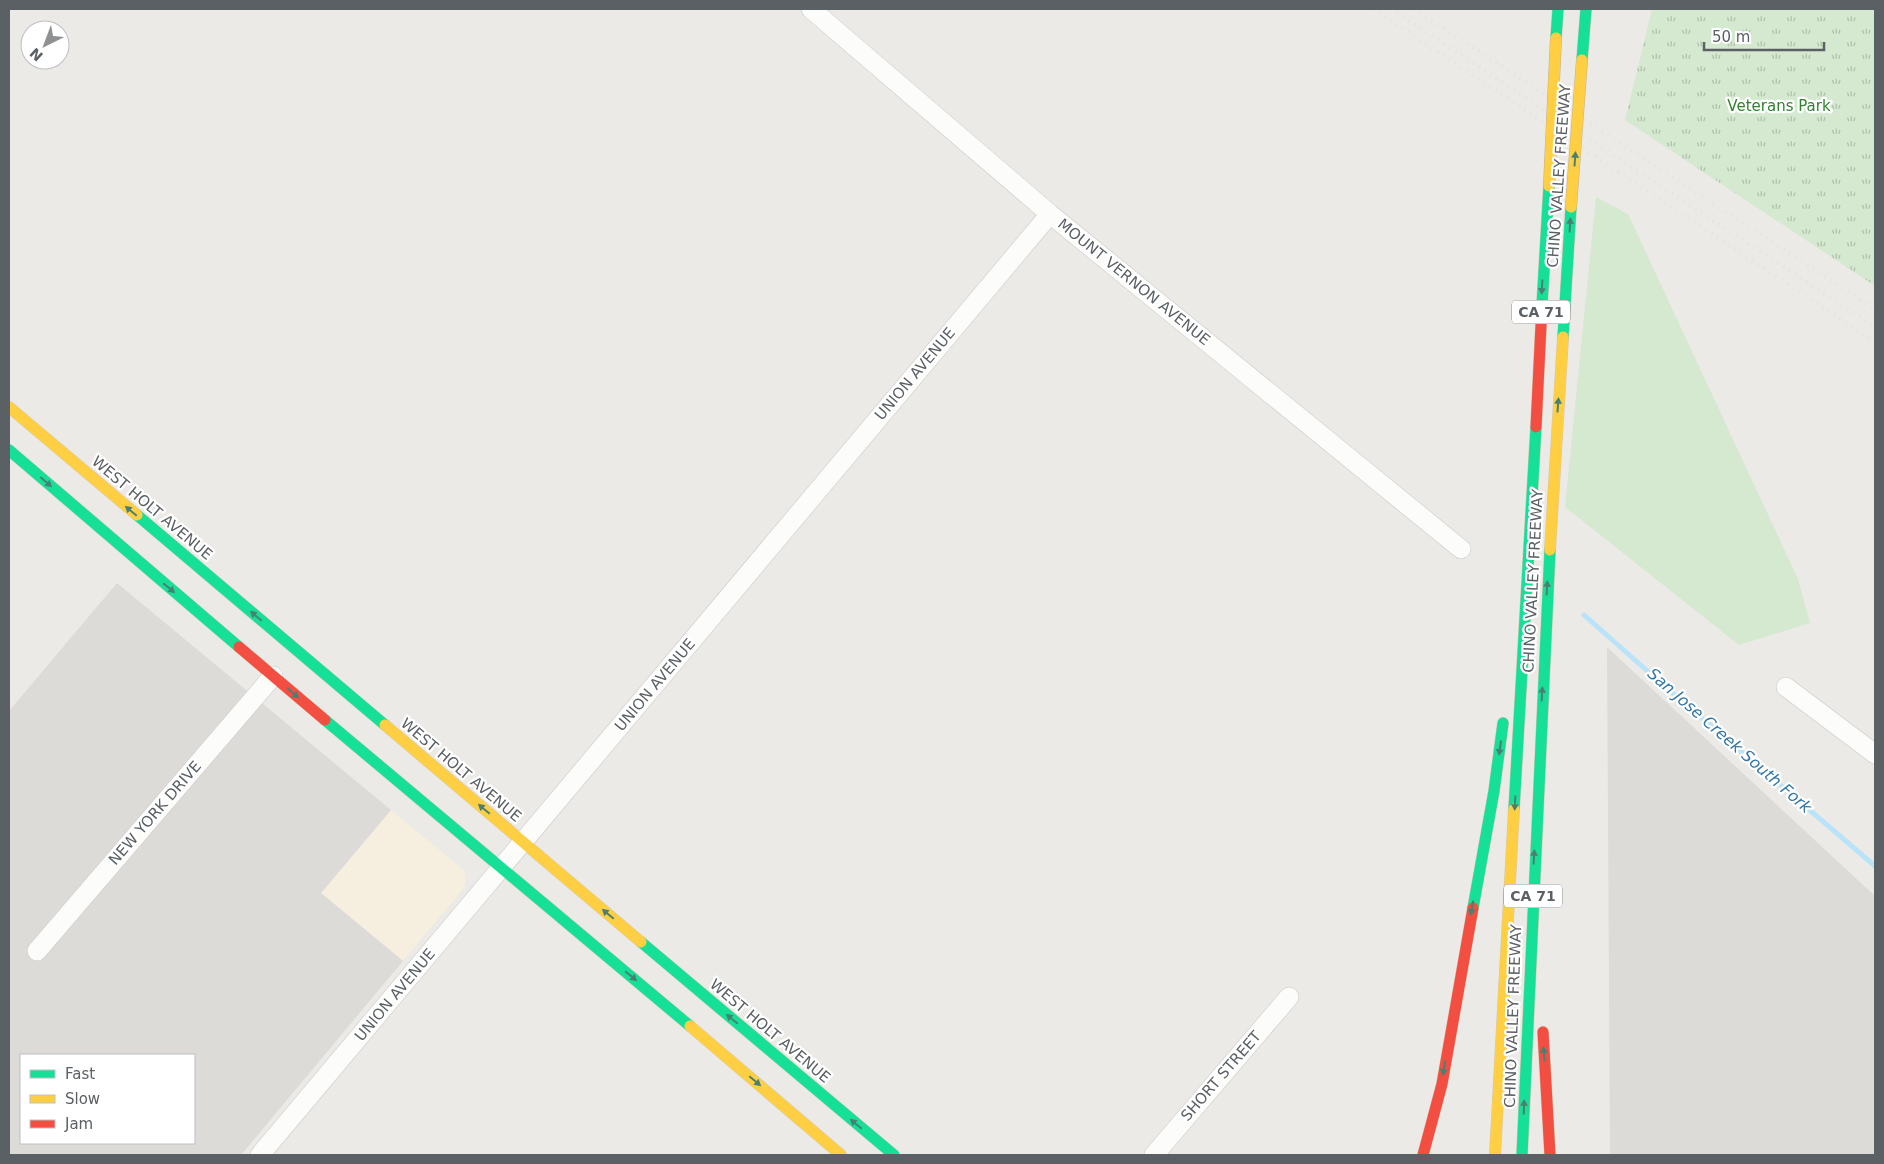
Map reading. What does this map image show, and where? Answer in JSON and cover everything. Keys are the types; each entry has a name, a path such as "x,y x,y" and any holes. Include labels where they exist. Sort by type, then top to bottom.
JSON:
{"main road":[{"name":"CHINO VALLEY FREEWAY","path":"1495,1155 1558,9"},
{"name":"CHINO VALLEY FREEWAY","path":"1522,1155 1533,882 1555,454 1586,9"},
{"path":"1585,27 1591,9"},
{"name":"WEST HOLT AVENUE","path":"9,407 894,1155"},
{"path":"9,450 272,676 623,969 842,1155"},
{"path":"1423,1155 1442,1084 1494,791 1507,703 1522,649"},
{"path":"1533,882 1550,1155"}],"street":[{"name":"MOUNT VERNON AVENUE","path":"812,9 1050,214 1461,549"},
{"name":"UNION AVENUE","path":"260,1155 1050,214"},
{"name":"NEW YORK DRIVE","path":"37,951 272,676"},
{"path":"1786,688 1875,754"},
{"name":"SHORT STREET","path":"1154,1155 1289,997"}],"shaded area":[{"path":"117,583 391,810 321,893 403,961 241,1155 9,1155 9,711"},
{"path":"1607,647 1875,896 1875,1155 1610,1155"},
{"path":"391,810 465,871 465,887 403,961 321,893"}],"green space":[{"name":"Veterans Park","path":"1652,9 1875,9 1875,286 1625,120"},
{"path":"1596,197 1628,214 1798,579 1810,623 1739,645 1565,507"}],"waterway":[{"name":"San Jose Creek South Fork","path":"1584,615 1875,866"}],"railway":[{"path":"1373,9 1875,342"},
{"path":"1391,9 1875,327"},
{"path":"1414,9 1875,309"}],"traffic: fast":[{"path":"1556,38 1558,9"},
{"path":"1582,60 1586,9"},
{"path":"1542,305 1549,186"},
{"path":"1563,337 1571,207"},
{"path":"1514,809 1536,427"},
{"path":"9,450 239,647"},
{"path":"137,515 385,725"},
{"path":"1522,1155 1550,550"},
{"path":"325,720 690,1026"},
{"path":"1473,908 1494,791 1503,723"},
{"path":"641,942 894,1155"}],"traffic: slow":[{"path":"1549,186 1556,38"},
{"path":"1571,207 1582,60"},
{"path":"1550,550 1563,337"},
{"path":"9,407 137,515"},
{"path":"385,725 641,942"},
{"path":"1495,1155 1514,809"},
{"path":"690,1026 841,1155"}],"traffic: jam":[{"path":"1536,427 1542,305"},
{"path":"239,647 325,720"},
{"path":"1423,1155 1442,1084 1473,908"},
{"path":"1543,1032 1550,1155"}]}
